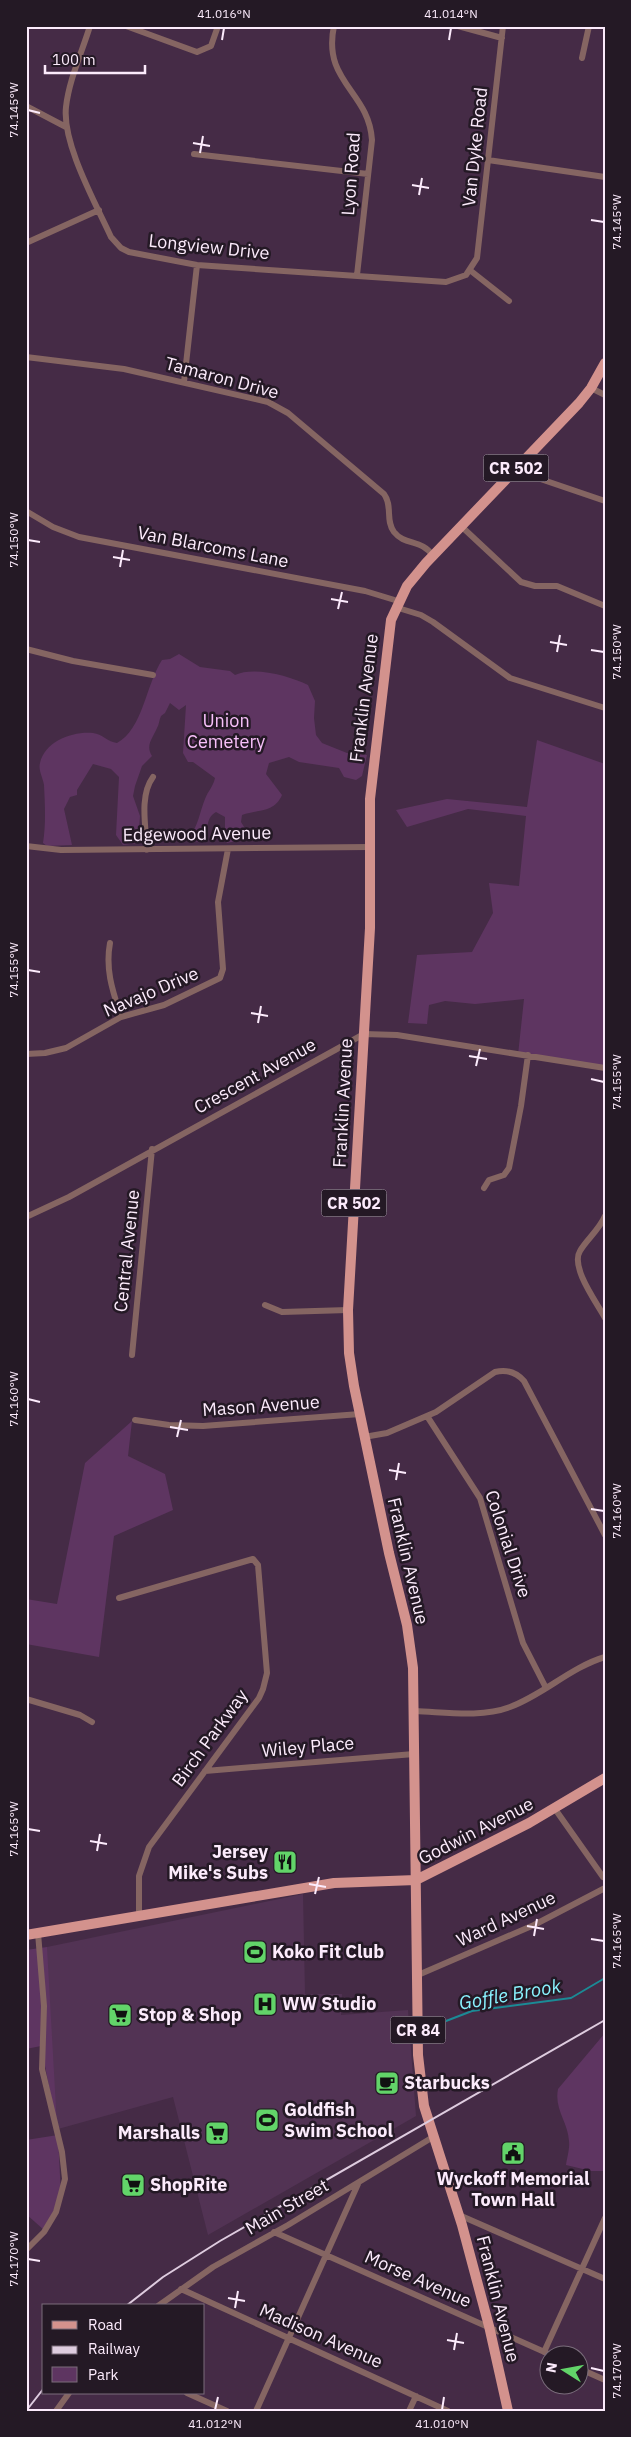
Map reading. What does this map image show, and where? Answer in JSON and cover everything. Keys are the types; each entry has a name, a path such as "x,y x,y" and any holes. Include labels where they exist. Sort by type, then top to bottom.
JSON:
{"main road":[{"name":"CR 502","path":"433,556 591,388 605,363"},
{"name":"Franklin Avenue","path":"433,556 422,568 397,604 387,634 373,762 369,847 370,909 348,1310 349,1353 388,1553 407,1625 413,1668 419,2082 433,2137 459,2215 489,2326 508,2411"},
{"name":"Godwin Avenue","path":"26,1935 334,1883 416,1880 555,1808 605,1778"}],"street":[{"name":"Longview Drive","path":"90,26 68,97 66,127 72,149 110,237 121,248 128,252 197,265 446,282 460,279 471,270"},
{"path":"126,26 197,52 211,46 218,26"},
{"name":"Lyon Road","path":"334,26 331,48 335,66 364,110 371,130 368,174 356,275"},
{"path":"458,26 502,38"},
{"name":"Van Dyke Road","path":"471,270 478,252 503,26"},
{"path":"582,58 589,26"},
{"path":"26,106 66,127"},
{"path":"194,154 368,174"},
{"path":"488,160 605,177"},
{"path":"26,243 99,210"},
{"path":"184,382 197,265"},
{"path":"471,270 508,301"},
{"name":"Tamaron Drive","path":"26,357 124,369 268,402 283,410 384,494 389,504 389,522 395,534 424,546 433,556"},
{"path":"591,388 605,395"},
{"path":"514,470 605,501"},
{"name":"Van Blarcoms Lane","path":"26,511 53,526 79,537 358,590 421,615 510,678 605,708"},
{"path":"462,526 521,582 528,585 557,586 605,606"},
{"path":"26,649 73,661 152,675"},
{"path":"147,850 145,808 148,783 152,777"},
{"name":"Edgewood Avenue","path":"26,846 44,850 369,847"},
{"name":"Navajo Drive","path":"26,1054 45,1053 66,1048 121,1017 164,1005 220,978 223,969 218,902 228,849"},
{"path":"110,944 108,966 110,980 121,1017"},
{"path":"364,1034 397,1035 605,1068"},
{"name":"Crescent Avenue","path":"26,1217 69,1197 152,1149 364,1034"},
{"path":"484,1188 488,1180 504,1175 509,1168 528,1056"},
{"name":"Central Avenue","path":"132,1356 152,1149"},
{"path":"605,1216 592,1238 581,1249 577,1260 579,1270 605,1318"},
{"path":"265,1305 282,1312 348,1310"},
{"path":"364,1437 387,1433 427,1416 455,1400 495,1372 508,1371 519,1376 524,1381 605,1535"},
{"name":"Mason Avenue","path":"135,1420 169,1425 203,1426 360,1414"},
{"name":"Colonial Drive","path":"427,1416 480,1498 523,1644 546,1688"},
{"name":"Birch Parkway","path":"119,1598 250,1559 256,1562 266,1681 259,1698 144,1856 138,1880 139,1915"},
{"path":"415,1711 480,1713 504,1710 605,1657"},
{"path":"26,1700 80,1715 92,1722"},
{"name":"Wiley Place","path":"205,1771 414,1754"},
{"path":"555,1808 603,1877"},
{"name":"Ward Avenue","path":"418,1975 534,1925 605,1888"},
{"path":"26,2250 44,2232 56,2212 64,2178 62,2152 42,2069 44,2006 38,1933"},
{"name":"Main Street","path":"161,2304 213,2267 433,2137"},
{"path":"256,2411 358,2183"},
{"path":"459,2215 605,2279"},
{"path":"550,2344 605,2218"},
{"name":"Morse Avenue","path":"274,2232 538,2349"},
{"name":"Madison Avenue","path":"181,2290 448,2411"},
{"path":"588,2372 605,2380"},
{"path":"56,2411 68,2394"},
{"path":"189,2394 227,2411"},
{"path":"409,2411 416,2396"}],"shaded area":[{"path":"303,1894 305,1994 342,1994 341,2015 408,2010 416,2116 208,2235 173,2097 58,2129 47,2057 47,1947"}],"green space":[{"name":"Union Cemetery","path":"179,654 200,667 230,671 235,675 252,671 272,673 292,678 308,685 315,701 316,735 322,743 347,753 367,755 362,776 356,780 344,777 339,768 299,762 289,757 269,763 266,774 282,795 279,801 270,808 242,815 241,822 246,830 241,840 227,843 225,839 225,817 216,812 208,823 206,835 201,843 191,840 190,835 195,828 215,778 193,762 188,762 183,753 186,705 179,710 170,703 165,713 161,716 158,727 150,742 149,748 152,756 142,766 135,786 133,796 140,816 138,843 123,845 116,835 119,777 111,769 93,764 77,790 77,795 70,797 64,809 72,845 47,846 43,843 45,822 44,785 40,763 43,755 54,743 77,734 93,733 117,743 133,728 162,660 170,659"},
{"path":"537,740 605,764 605,1069 518,1055 524,999 475,1004 445,1001 429,1005 427,1024 408,1023 417,955 472,952 493,913 489,883 519,886 526,816 468,809 407,827 396,810 447,799 527,807"},
{"path":"132,1421 128,1456 165,1474 173,1510 114,1536 99,1657 26,1644 26,1599 57,1604 85,1463"},
{"path":"47,1947 57,2126 41,2046 26,2049 26,1950"},
{"path":"605,2033 605,2171 591,2171 566,2165 569,2141 557,2096 558,2089"},
{"path":"58,2135 61,2196 44,2230 26,2214 26,2140"}],"waterway":[{"name":"Goffle Brook","path":"446,2021 472,2011 571,1998 605,1978"}],"railway":[{"path":"129,2304 163,2277 220,2241 605,2020"},
{"path":"26,2411 42,2391"}],"place":[{"name":"Jersey Mike's Subs","path":"285,1862"},
{"name":"Koko Fit Club","path":"255,1952"},
{"name":"WW Studio","path":"265,2004"},
{"name":"Stop & Shop","path":"120,2015"},
{"name":"Starbucks","path":"387,2083"},
{"name":"Goldfish Swim School","path":"267,2120"},
{"name":"Marshalls","path":"217,2133"},
{"name":"Wyckoff Memorial Town Hall","path":"513,2153"},
{"name":"ShopRite","path":"133,2185"}]}
